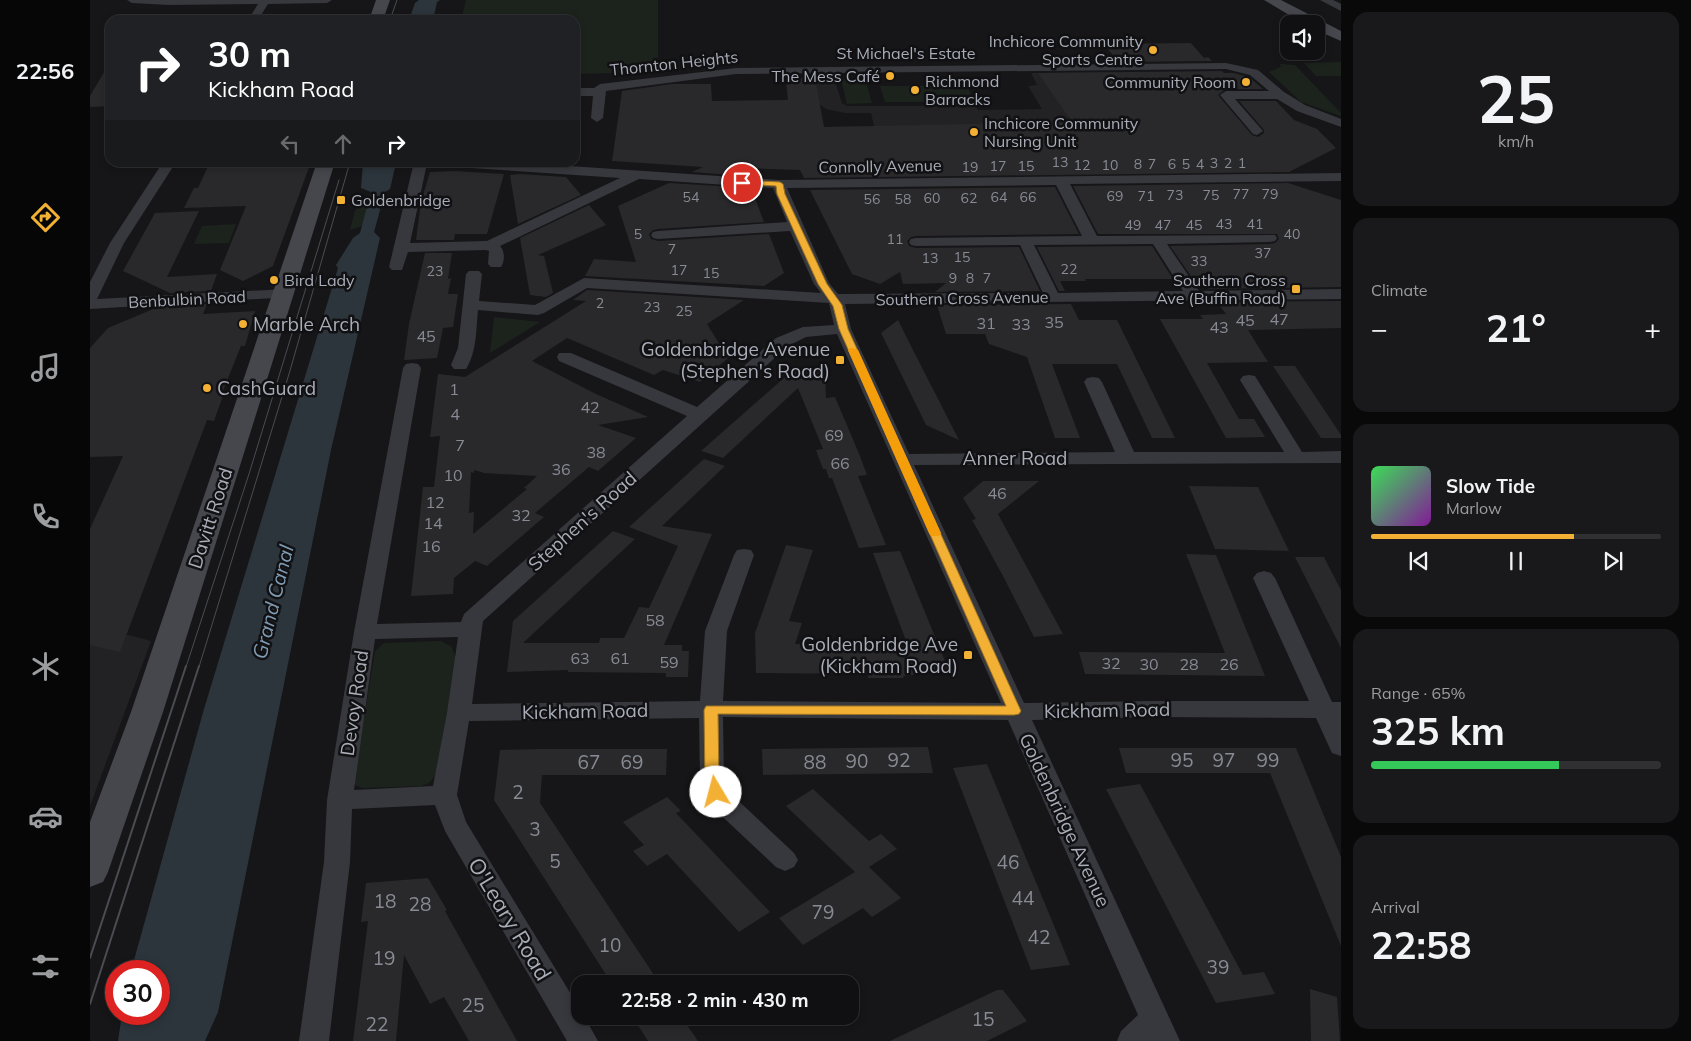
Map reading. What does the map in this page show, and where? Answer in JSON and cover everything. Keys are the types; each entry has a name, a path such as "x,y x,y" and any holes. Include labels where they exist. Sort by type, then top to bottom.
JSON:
{"main road":[{"path":"378,15 383,0"},
{"path":"1271,0 1299,15"},
{"path":"1325,29 1341,37"},
{"name":"Davitt Road","path":"90,872 147,712 215,499 285,294 324,167"}],"street":[{"path":"132,0 169,2 327,0"},
{"path":"1325,0 1341,8"},
{"path":"256,15 265,1"},
{"name":"St Michael's Estate","path":"755,71 1226,66 1254,72 1280,95 1301,108 1341,123"},
{"name":"Thornton Heights","path":"597,118 600,88 606,86 719,72 755,71"},
{"name":"Thornton Heights","path":"580,92 599,92"},
{"path":"1256,131 1226,95 1280,95"},
{"path":"90,298 117,244 167,167"},
{"path":"397,267 420,167"},
{"name":"Connolly Avenue","path":"511,167 780,184 1341,177"},
{"path":"402,248 490,245 635,176"},
{"path":"1061,181 1092,240"},
{"name":"Goldenbridge Avenue","path":"780,184 781,194 795,226 822,284 838,305 843,329 1014,711 1160,1029 1132,1041"},
{"path":"658,235 795,226"},
{"path":"916,242 1270,238"},
{"path":"1157,239 1194,296"},
{"path":"1025,241 1052,296"},
{"path":"490,245 496,250 496,264"},
{"path":"460,365 466,348 474,274"},
{"name":"Southern Cross Avenue","path":"472,305 538,310 584,283 852,300 1052,296 1341,294"},
{"name":"Benbulbin Road","path":"90,304 285,294"},
{"name":"Stephen's Road","path":"459,713 472,619 699,415 792,336 816,330 843,329"},
{"path":"565,357 699,415"},
{"name":"Devoy Road","path":"314,1041 337,862 340,800 365,632 412,368"},
{"path":"1249,380 1296,458"},
{"path":"1093,382 1127,458"},
{"name":"Anner Road","path":"902,460 1341,457"},
{"path":"744,555 716,631 711,710 712,781 716,792 740,818 785,860"},
{"path":"1264,578 1332,710 1341,747"},
{"path":"365,632 470,629"},
{"name":"Kickham Road","path":"459,713 711,710 1332,710"},
{"name":"O'Leary Road","path":"459,713 444,795 454,824 583,1041"},
{"path":"340,800 444,795"}],"shaded area":[{"path":"466,0 658,0 658,72 580,74 580,15 462,15"},
{"path":"1341,62 1341,76 1316,76 1304,63"},
{"path":"1280,64 1295,65 1341,113 1341,116 1301,102 1269,72 1281,67"},
{"path":"1134,72 1184,141 879,147 871,113 845,113 826,109 819,104 813,76 833,75 842,103 847,106 976,106 978,110 1042,109 1028,86 1037,85 1031,73"},
{"path":"841,79 865,79 872,103 847,104"},
{"path":"880,86 967,86 975,102 885,102"},
{"path":"359,206 370,206 365,225 350,230 355,211"},
{"path":"236,224 229,243 194,244 202,226"},
{"path":"494,317 540,322 490,353"},
{"path":"90,625 151,641 90,806"},
{"path":"440,641 451,646 457,660 441,760 435,776 429,783 421,786 362,788 353,784 375,651 384,643"}],"water":[{"path":"419,0 440,0 437,2 434,15 411,15 415,3"},
{"name":"Grand Canal","path":"363,167 395,167 390,189 385,192 374,232 380,238 331,450 218,1012 205,1041 118,1041 120,1025 170,1025 170,960 134,960 204,709 338,268 336,265 353,238 360,233 371,192 361,188"}],"building":[{"name":"Inchicore Community Sports Centre","path":"1191,43 1204,58 1208,57 1212,61 1118,62 1104,44"},
{"path":"105,70 105,106 90,107 90,96"},
{"path":"1222,71 1224,73 1249,77 1263,89 1226,89 1218,95 1252,135 1258,137 1264,133 1264,130 1239,101 1276,101 1294,120 1317,129 1336,148 1289,172 804,178 800,170 743,168 746,176 692,172 703,167 612,161 622,91 672,84 711,84 712,101 788,100 786,81 790,81 789,78 815,78 824,127 1072,122 1038,73"},
{"path":"208,167 309,167 273,266 243,281 220,270 246,206 184,208 194,188 198,188"},
{"path":"454,171 504,174 487,234 455,234 454,240 416,240 421,202 430,172"},
{"path":"510,175 566,177 581,195 518,224"},
{"path":"669,183 751,188 764,222 658,229 653,230 649,234 651,239 658,241 769,234 784,273 764,286 585,276 594,259 636,262 618,206"},
{"path":"1288,183 1341,200 1341,287 1208,289 1201,279 1193,279 1170,246 1270,244 1275,243 1279,239 1277,234 1098,234 1073,186"},
{"path":"1055,187 1079,234 916,236 911,237 907,241 909,246 916,248 1019,247 1040,291 935,292 946,283 903,284 900,272 880,284 852,274 810,190"},
{"path":"589,205 606,225 538,255 544,256 553,293 546,297 530,295 520,238"},
{"path":"199,211 167,277 217,274 211,291 170,293 123,271 155,213"},
{"path":"1152,246 1173,279 1085,279 1086,281 1060,281 1065,291 1059,291 1037,247"},
{"path":"425,253 452,253 448,294 458,294 453,327 443,328 437,358 404,360 409,324"},
{"path":"587,290 744,300 707,324 728,358 700,382 663,370 654,375 567,338 532,361 596,394 648,417 598,425 636,438 598,471 589,467 535,513 544,517 487,566 475,561 454,578 453,594 411,596 423,487 434,487 440,436 430,437 438,374 465,377 586,301 573,300","holes":["474,470 484,473 537,476 524,488 527,489 473,534 474,512 469,513 471,472 474,473"]},
{"path":"1341,301 1341,328 1248,330 1268,362 1207,363 1239,419 1254,419 1265,437 1226,438 1160,319 1203,319 1200,315 1226,314 1217,302"},
{"path":"207,304 203,314 255,311 245,346 241,346 222,393 224,393 214,421 207,420 120,652 90,645 90,529 123,456 90,457 90,348 108,328 158,307"},
{"path":"1071,304 1079,320 1117,320 1175,438 1152,438 1117,364 1052,364 1080,438 1055,438 1027,357 989,344 985,334 946,334 937,305"},
{"path":"898,320 959,440 926,425 881,333"},
{"path":"1273,366 1295,366 1341,435 1341,438 1321,438"},
{"path":"790,368 825,369 826,398 835,397 860,456 867,475 858,476 886,545 859,548 832,478 829,478 826,469 823,469 816,450 823,449 798,388 723,458 701,451 792,371"},
{"path":"704,459 725,466 662,526 712,534 664,645 682,645 682,651 689,651 688,677 666,677 666,673 568,672 568,670 507,672 513,621 613,531 635,539 523,643 599,643 600,638 624,638 639,607 649,608 678,546 629,527"},
{"path":"983,481 1039,481 998,514 1063,634 1034,637 972,520 976,519 963,498"},
{"path":"1189,486 1258,487 1289,551 1215,549"},
{"path":"786,545 813,550 789,621 802,623 795,644 908,646 873,553 900,551 949,671 903,676 904,678 868,678 868,674 756,673 755,633"},
{"path":"1186,554 1216,555 1265,676 1085,674 1079,652 1225,653"},
{"path":"1295,557 1324,557 1341,590 1341,648"},
{"path":"928,747 933,773 763,775 762,749"},
{"path":"1119,748 1296,748 1341,857 1341,946 1270,773 1126,773"},
{"path":"667,749 666,775 542,775 540,803 654,975 606,975 494,800 500,750"},
{"path":"987,764 1070,965 1031,970 953,768"},
{"path":"1140,784 1243,975 1264,972 1275,994 1216,1003 1106,789"},
{"path":"813,789 869,841 881,834 897,849 869,867 901,898 872,917 863,908 803,945 779,918 855,872 786,806"},
{"path":"667,797 681,811 676,813 770,912 739,932 667,854 647,866 633,851 644,845 623,822"},
{"path":"428,878 517,1041 469,1041 444,997 430,1004 404,955 396,1041 353,1041 368,921 361,922 366,883"},
{"path":"1310,989 1337,997 1340,1041 1311,1041"},
{"path":"997,990 1003,990 1027,1021 987,1041 890,1041"},
{"path":"638,1025 687,1025 698,1041 648,1041"}],"tram line":[{"path":"392,15 397,0"},
{"path":"199,667 289,374 349,167"},
{"path":"186,667 249,474 339,180"},
{"path":"90,958 186,666"},
{"path":"90,1004 199,666"}],"slow traffic":[{"path":"853,350 935,533"}],"place":[{"name":"Inchicore Community Sports Centre","path":"1153,50"},
{"name":"The Mess Café","path":"890,76"},
{"name":"Community Room","path":"1246,82"},
{"name":"Richmond Barracks","path":"915,90"},
{"name":"Inchicore Community Nursing Unit","path":"974,132"},
{"name":"Goldenbridge","path":"341,200"},
{"name":"Bird Lady","path":"274,280"},
{"name":"Southern Cross Ave (Buffin Road)","path":"1296,289"},
{"name":"Marble Arch","path":"243,324"},
{"name":"Goldenbridge Avenue (Stephen's Road)","path":"840,360"},
{"name":"CashGuard","path":"207,388"},
{"name":"Goldenbridge Ave (Kickham Road)","path":"968,655"}],"route":[{"path":"716,792 712,781 711,710 1014,711 843,329 838,305 822,284 798,234 781,194 780,184 742,183"}]}
